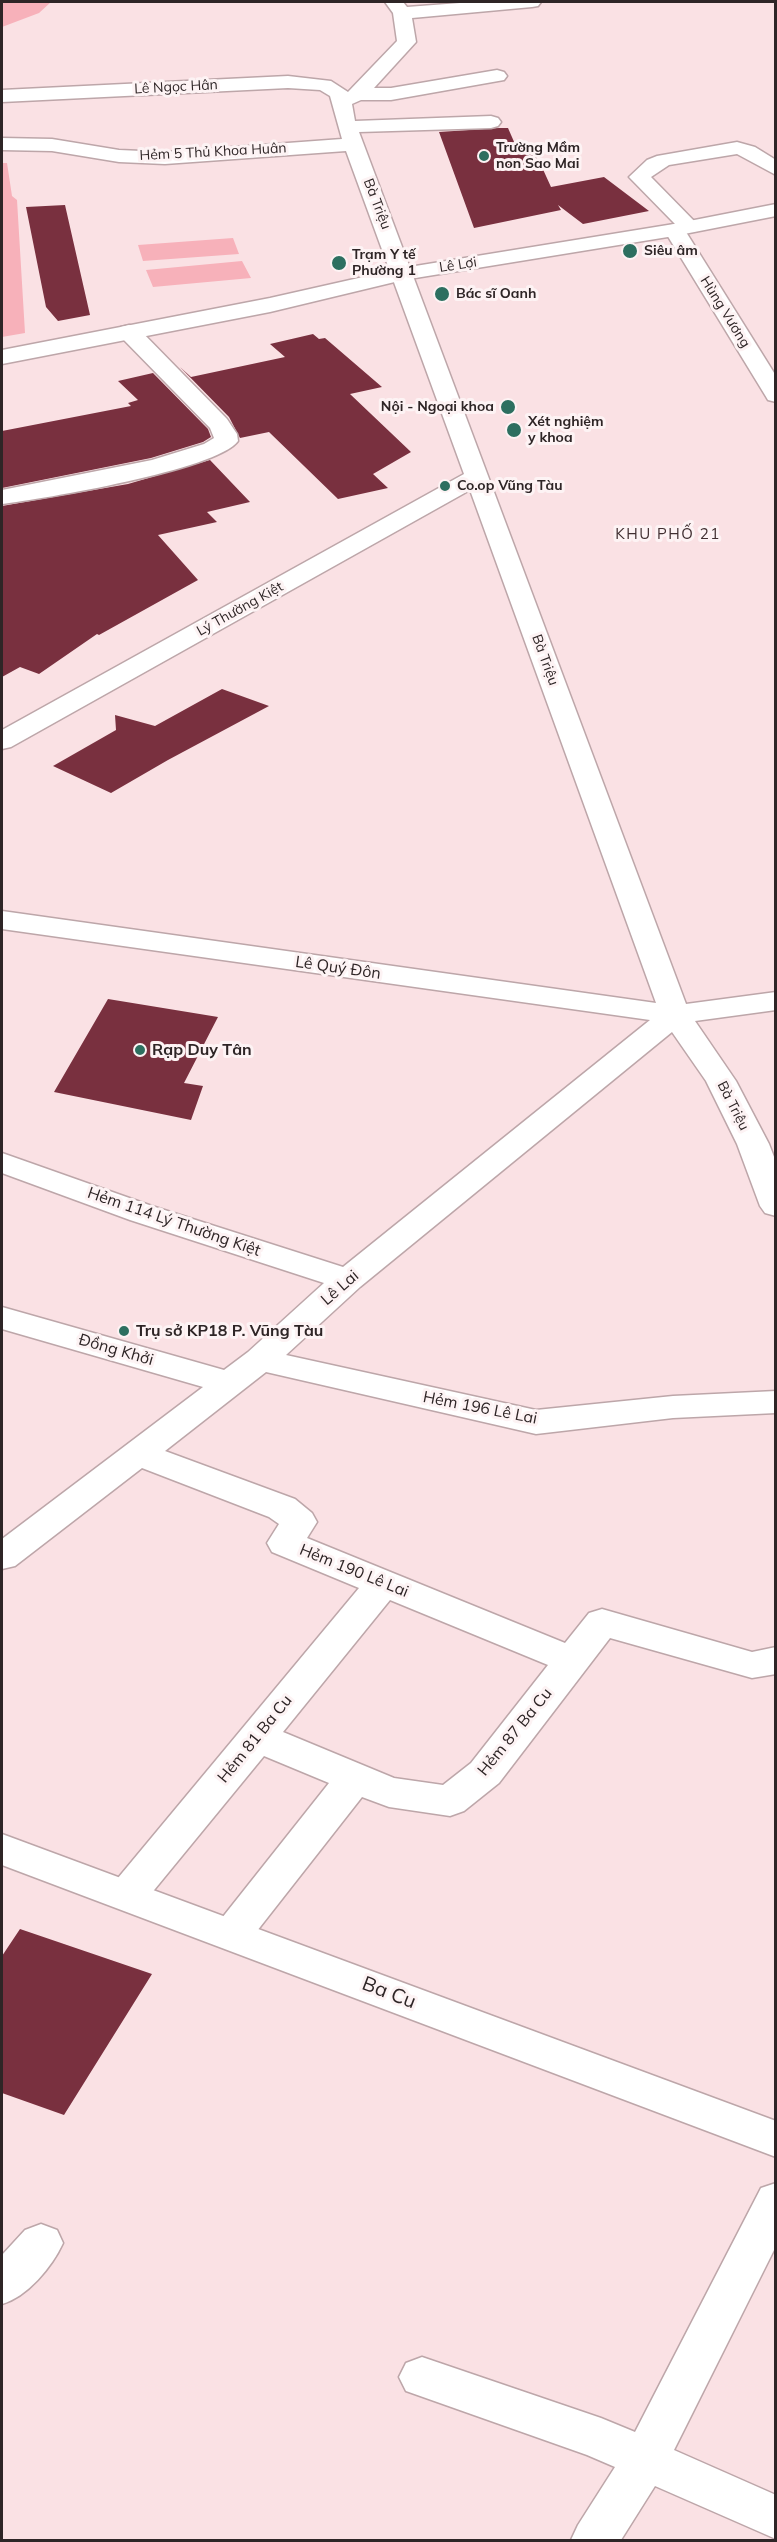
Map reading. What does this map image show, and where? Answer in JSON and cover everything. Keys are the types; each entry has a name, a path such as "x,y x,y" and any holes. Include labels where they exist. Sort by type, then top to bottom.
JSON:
{"street":[{"path":"350,98 407,42 398,7 532,2"},
{"path":"350,98 391,94 496,76"},
{"name":"Lê Ngọc Hân","path":"2,96 288,82 324,85 350,98"},
{"name":"Bà Triệu","path":"350,98 341,111 478,476 675,1015 721,1081 753,1144 776,1206"},
{"name":"Hẻm 5 Thủ Khoa Huân","path":"2,144 52,145 119,156 165,158 490,122"},
{"name":"Hùng Vương","path":"772,382 682,228 639,177 654,164 664,160 737,148 748,151 776,169"},
{"name":"Lê Lợi","path":"2,357 270,305 403,274 682,228 776,210"},
{"path":"2,497 183,459 221,446 226,441 219,424 129,332"},
{"name":"Lý Thường Kiệt","path":"2,741 478,476"},
{"name":"Lê Quý Đôn","path":"5,926 675,1015 776,1001"},
{"name":"Lê Lai","path":"2,1557 260,1360 348,1280 675,1015"},
{"name":"Hẻm 114 Lý Thường Kiệt","path":"2,1162 141,1213 348,1280"},
{"name":"Đồng Khởi","path":"2,1318 230,1383"},
{"name":"Hẻm 196 Lê Lai","path":"260,1360 536,1422 673,1407 776,1402"},
{"name":"Hẻm 190 Lê Lai","path":"139,1454 282,1508 299,1522 285,1543 573,1661"},
{"name":"Hẻm 81 Ba Cu","path":"127,1895 384,1584"},
{"name":"Hẻm 87 Ba Cu","path":"257,1737 389,1792 450,1801 484,1773 602,1622 752,1665 776,1660"},
{"path":"232,1934 355,1778"},
{"name":"Ba Cu","path":"2,1849 776,2139"},
{"path":"595,2541 645,2459 776,2201"},
{"path":"2,2285 41,2242"},
{"path":"422,2377 601,2439 776,2518"}],"shaded area":[{"path":"2,2 51,2 39,13 2,27"},
{"path":"2,163 7,163 12,196 17,200 25,333 2,337"},
{"path":"233,238 239,254 143,261 138,245"},
{"path":"242,261 251,278 153,287 146,270"}],"building":[{"path":"508,128 515,144 531,143 551,187 604,177 649,211 583,224 558,205 561,210 474,228 439,132"},
{"path":"65,205 90,315 58,321 46,307 26,207"},
{"path":"313,334 319,339 325,338 382,387 350,394 411,452 373,474 388,488 338,499 269,432 240,438 229,417 180,367 191,377 285,357 270,344"},
{"path":"153,373 208,429 211,437 203,442 151,458 2,488 2,431 131,406 128,403 138,400 118,381"},
{"path":"210,460 250,502 207,512 217,522 158,535 198,580 99,635 97,634 39,674 20,667 2,677 2,506 128,484"},
{"path":"222,689 269,706 111,793 53,766 116,730 115,715 155,726"},
{"name":"Rạp Duy Tân","path":"108,999 218,1017 184,1083 203,1086 191,1120 54,1092"},
{"path":"20,1929 152,1974 64,2115 2,2093 2,1956"}],"place":[{"name":"Trường Mầm non Sao Mai","path":"484,156"},
{"name":"Siêu âm","path":"630,251"},
{"name":"Trạm Y tế Phường 1","path":"339,263"},
{"name":"Bác sĩ Oanh","path":"442,294"},
{"name":"Nội - Ngoại khoa","path":"508,407"},
{"name":"Xét nghiệm y khoa","path":"514,430"},
{"name":"Co.op Vũng Tàu","path":"445,486"},
{"name":"Rạp Duy Tân","path":"140,1050"},
{"name":"Trụ sở KP18 P. Vũng Tàu","path":"124,1331"}],"district":[{"name":"KHU PHỐ 21","path":"668,534"}]}
